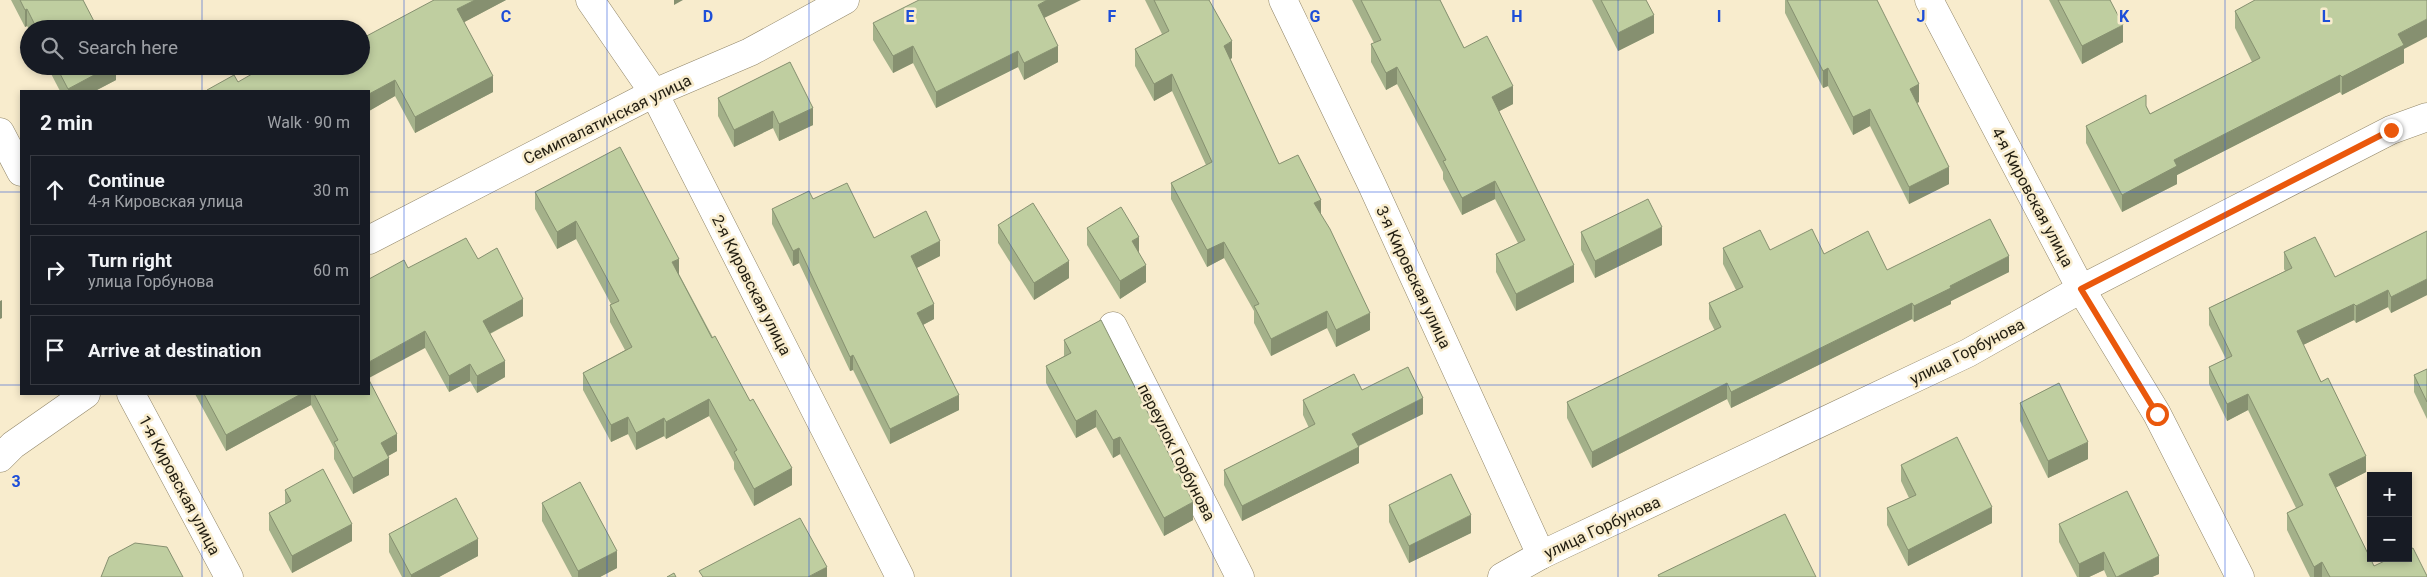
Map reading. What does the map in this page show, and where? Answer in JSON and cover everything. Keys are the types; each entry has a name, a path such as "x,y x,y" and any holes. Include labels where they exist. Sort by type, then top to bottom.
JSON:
{"street":[{"name":"2-я Кировская улица","path":"590,0 654,93 900,577"},
{"name":"Семипалатинская улица","path":"370,239 654,93 750,52 845,0"},
{"name":"3-я Кировская улица","path":"1283,0 1372,185 1542,555"},
{"name":"4-я Кировская улица","path":"1929,0 2081,289 2157,414 2240,577"},
{"name":"улица Горбунова","path":"1502,577 1542,555 1968,353 2081,289 2391,130 2427,117"},
{"path":"0,132 20,170"},
{"name":"переулок Горбунова","path":"1113,326 1240,577"},
{"path":"0,458 13,444 85,395"},
{"name":"1-я Кировская улица","path":"132,395 229,577"}],"building":[{"path":"20,0 83,0 93,20 32,20 27,9 25,10"},
{"path":"434,0 475,0 457,9 493,76 415,117 395,80 370,93 370,90 207,90 234,75 238,82 250,75 370,75 370,34"},
{"path":"919,0 1047,0 1038,5 1058,46 1024,63 1018,51 936,92 913,46 893,56 873,23"},
{"path":"1154,0 1209,0 1232,41 1224,46 1279,164 1298,155 1321,200 1314,203 1330,229 1370,313 1336,330 1327,311 1271,339 1254,306 1259,304 1224,242 1207,250 1171,183 1212,162 1172,74 1154,84 1135,49 1169,31"},
{"path":"1361,0 1440,0 1464,48 1487,36 1513,86 1492,97 1574,265 1516,294 1496,254 1525,240 1495,181 1462,198 1443,161 1446,160 1397,67 1386,73 1371,44 1381,40"},
{"path":"1601,0 1646,0 1654,15 1618,33"},
{"path":"1787,0 1877,0 1919,84 1910,89 1949,167 1909,187 1870,109 1853,117 1828,68 1823,71"},
{"path":"2058,0 2110,0 2123,25 2082,46"},
{"path":"2255,0 2427,0 2427,19 2398,34 2404,45 2342,77 2340,75 2174,160 2177,166 2122,195 2086,126 2146,95 2146,106 2150,114 2260,58 2235,11"},
{"path":"790,62 813,108 779,124 773,111 734,130 718,98"},
{"path":"61,75 94,75 68,89"},
{"path":"620,147 679,259 672,262 712,338 715,336 750,401 753,399 792,468 754,489 734,452 737,450 709,399 666,422 664,418 636,433 628,417 611,425 583,373 632,347 610,305 619,301 576,221 557,232 535,192"},
{"path":"847,183 874,238 926,211 940,241 911,256 934,304 917,313 959,395 890,429 853,355 850,357 799,248 793,251 772,209 809,191 813,199"},
{"path":"1648,199 1662,227 1595,261 1581,232"},
{"path":"1033,203 1069,261 1034,283 998,225"},
{"path":"1121,207 1139,237 1132,241 1146,265 1120,281 1087,228"},
{"path":"1990,219 2009,256 1950,286 1951,288 1914,306 1912,303 1731,392 1727,383 1592,452 1567,402 1721,327 1709,303 1743,287 1723,248 1760,230 1770,250 1812,229 1824,254 1868,231 1887,270"},
{"path":"2427,231 2427,279 2391,297 2388,290 2297,331 2321,382 2328,378 2366,456 2329,474 2367,552 2367,562 2372,562 2374,566 2382,562 2412,562 2413,548 2427,577 2330,577 2322,562 2314,567 2287,513 2303,505 2248,394 2227,404 2209,367 2232,356 2209,308 2292,268 2284,252 2315,237 2335,277"},
{"path":"466,238 478,259 497,248 523,299 483,321 505,361 477,376 470,364 449,376 425,331 370,361 370,278 404,260 408,268"},
{"path":"1101,320 1193,502 1164,518 1120,437 1113,440 1096,410 1076,421 1046,366 1071,353 1064,340"},
{"path":"1408,367 1423,398 1352,434 1359,447 1242,506 1224,470 1315,424 1303,400 1354,374 1362,390"},
{"path":"2427,369 2427,402 2414,375"},
{"path":"370,382 397,434 381,443 389,458 353,478 334,442 338,440 315,395 370,395"},
{"path":"2059,383 2088,442 2048,461 2020,403"},
{"path":"205,395 299,395 226,435"},
{"path":"1957,437 1992,507 1908,550 1887,508 1916,495 1901,465"},
{"path":"323,469 352,524 292,556 269,513 291,501 285,490"},
{"path":"1451,474 1471,515 1409,546 1389,505"},
{"path":"580,482 617,551 578,571 542,503"},
{"path":"2127,491 2159,556 2117,577 2104,552 2079,564 2059,524"},
{"path":"456,498 478,539 411,575 389,534"},
{"path":"1785,514 1816,577 1659,577 1658,575"},
{"path":"800,518 827,567 808,577 703,577 699,571"},
{"path":"135,543 167,547 183,577 101,577 109,557"},
{"path":"674,573 676,577 667,577"}],"route":[{"path":"2157,414 2081,289 2391,130"}]}
